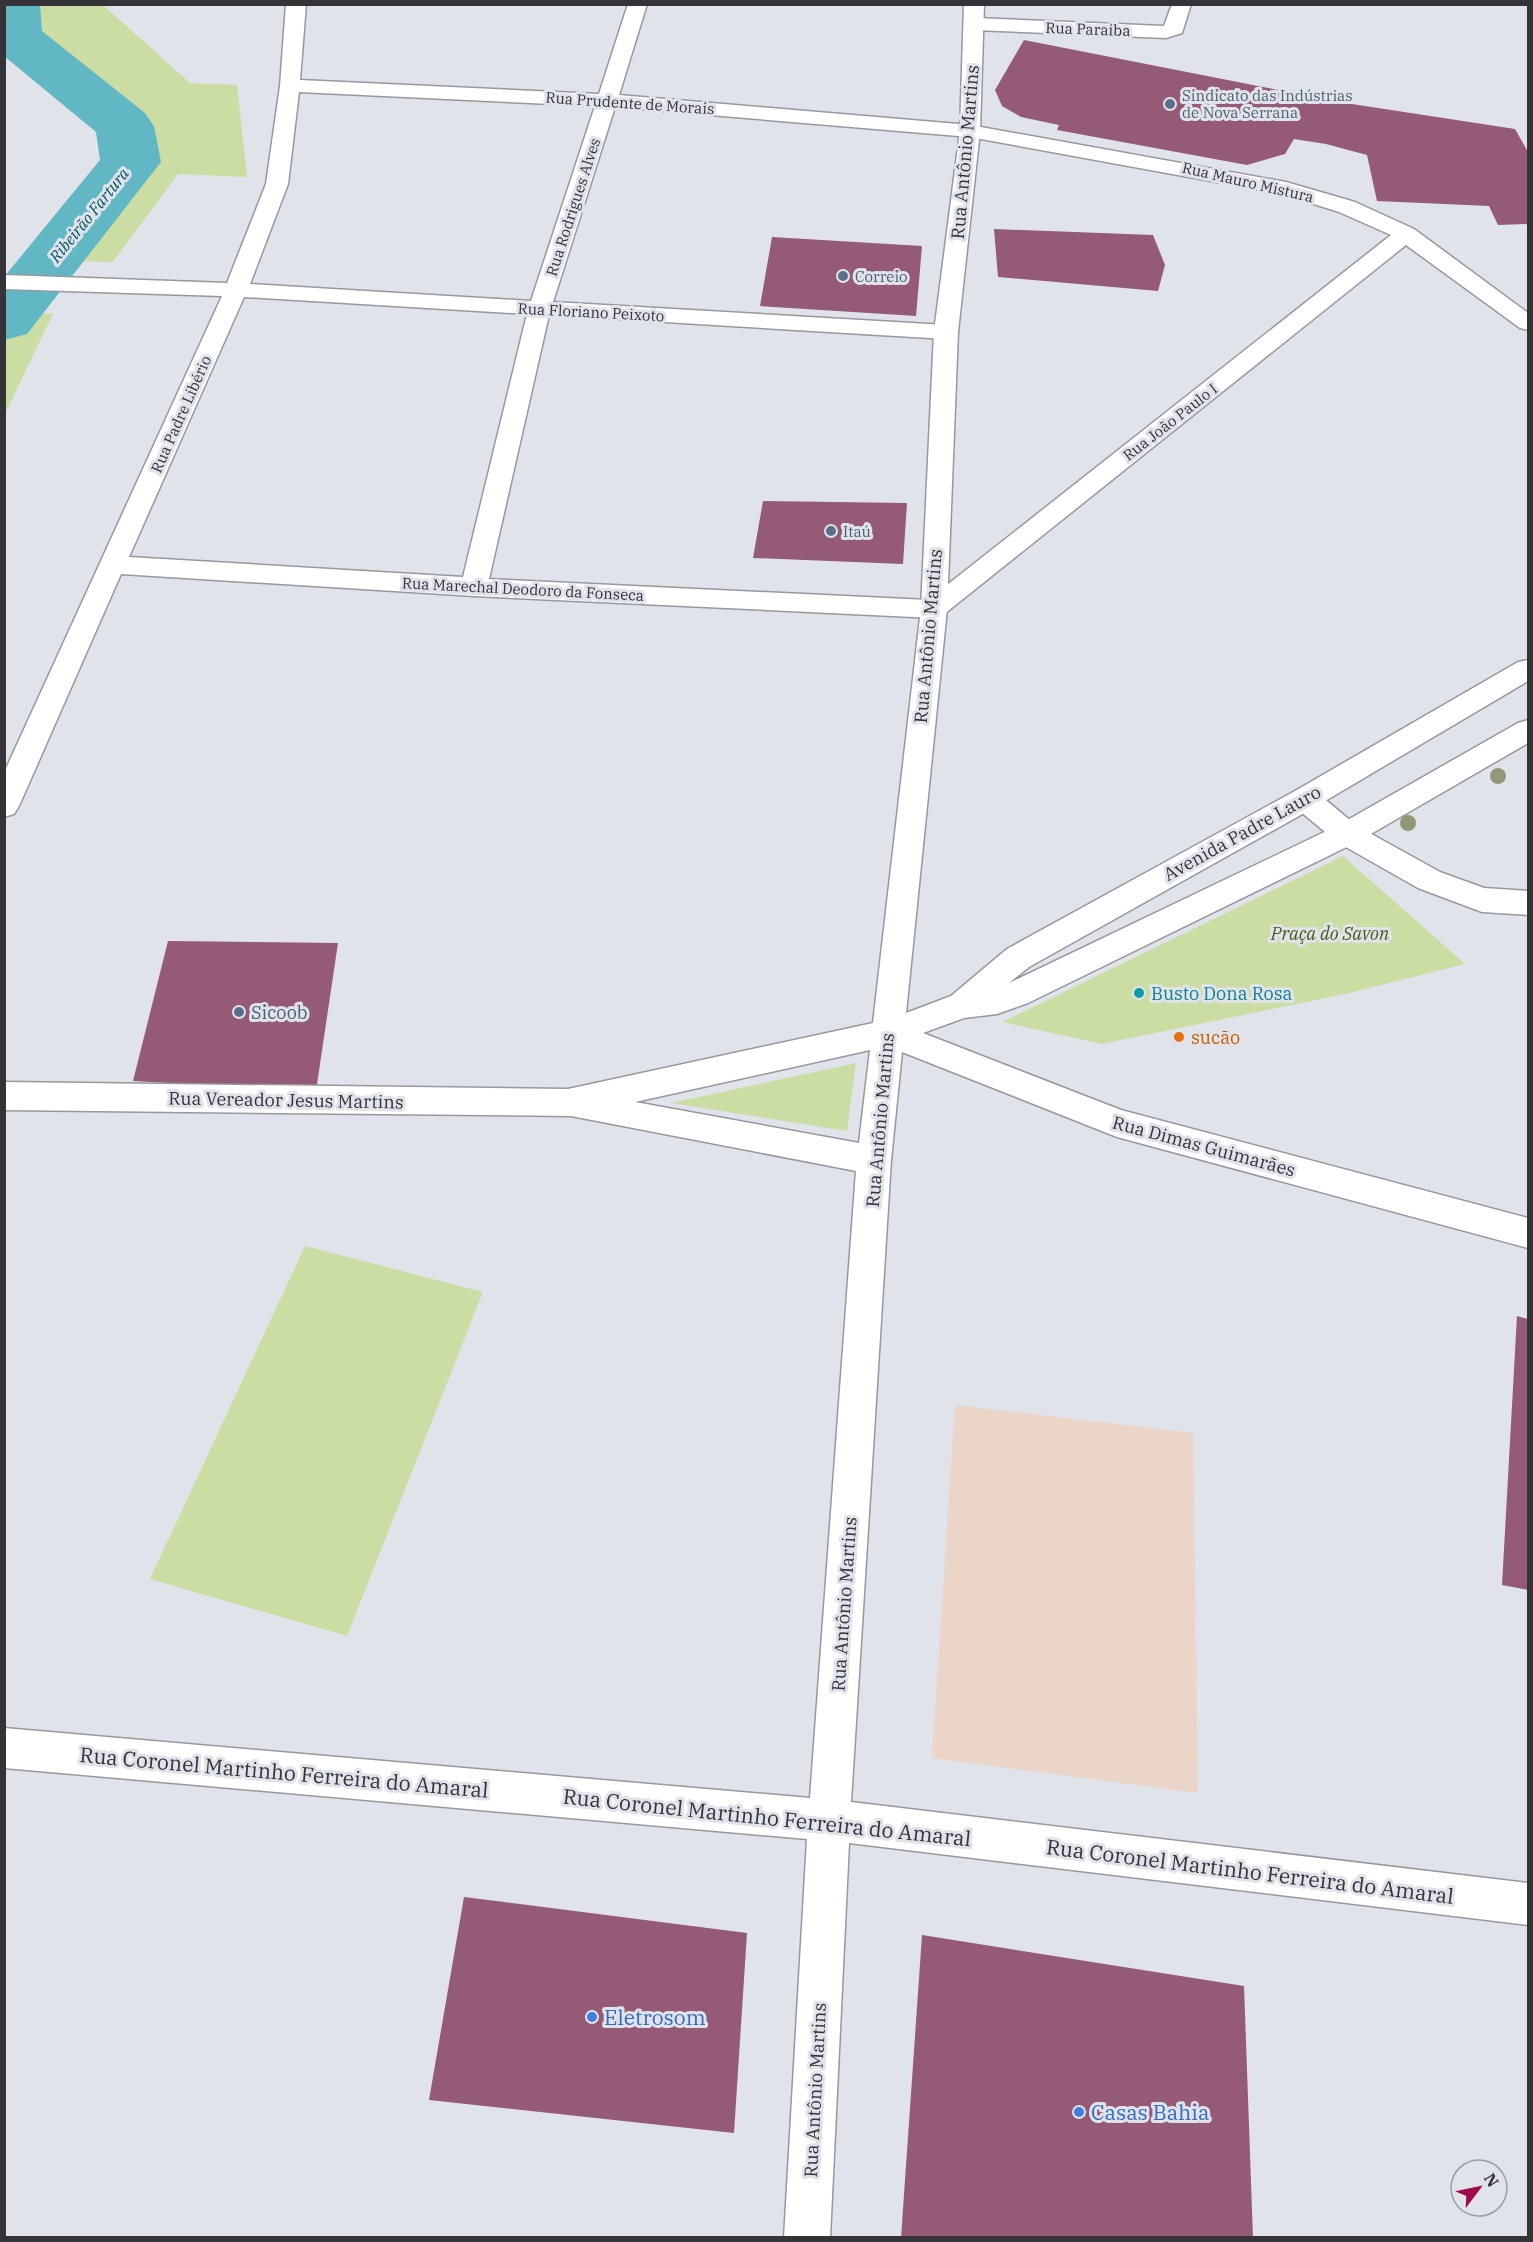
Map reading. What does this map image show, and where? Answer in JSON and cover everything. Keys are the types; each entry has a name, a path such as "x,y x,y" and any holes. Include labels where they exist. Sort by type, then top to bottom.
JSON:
{"street":[{"name":"Rua Padre Libério","path":"4,806 236,290 277,184 290,86 296,4"},
{"name":"Rua Rodrigues Alves","path":"474,587 539,310 638,4"},
{"name":"Rua Paraiba","path":"974,14 1166,32 1175,29 1182,4"},
{"name":"Rua Antônio Martins","path":"807,2238 829,1820 874,1160 934,609 946,332 970,131 974,14"},
{"name":"Rua Prudente de Morais","path":"290,86 608,100 970,131"},
{"name":"Rua Mauro Mistura","path":"970,131 1286,188 1347,207 1406,234 1475,282 1528,323"},
{"name":"Rua João Paulo I","path":"934,609 1406,234"},
{"name":"Rua Floriano Peixoto","path":"10,282 236,290 539,310 946,332"},
{"name":"Rua Marechal Deodoro da Fonseca","path":"113,565 474,587 934,609"},
{"name":"Avenida Padre Lauro","path":"962,1005 1018,958 1305,799 1528,669"},
{"name":"Avenida Padre Lauro","path":"888,1034 962,1005 997,1000 1017,994 1347,834 1528,730"},
{"path":"1305,799 1347,834 1429,880 1482,900 1528,903"},
{"name":"Rua Vereador Jesus Martins","path":"568,1103 888,1034"},
{"name":"Rua Dimas Guimarães","path":"888,1034 1117,1123 1528,1233"},
{"name":"Rua Vereador Jesus Martins","path":"4,1096 568,1103 874,1160"},
{"name":"Rua Coronel Martinho Ferreira do Amaral","path":"4,1748 829,1820 1528,1904"}],"shaded area":[{"path":"955,1405 1193,1433 1198,1793 932,1758"}],"green space":[{"path":"4,5 103,5 190,83 237,85 247,177 178,174 113,262 28,260 106,180 114,133 5,47"},
{"path":"4,312 53,314 5,414"},
{"name":"Praça do Savon","path":"1343,856 1465,964 1345,994 1102,1044 1002,1022"},
{"path":"856,1063 847,1131 671,1103"},
{"path":"305,1246 483,1292 347,1636 150,1579"}],"building":[{"name":"Sindicato das Indústrias de Nova Serrana","path":"1024,40 1339,102 1515,129 1528,152 1528,224 1498,225 1489,206 1377,201 1367,155 1326,144 1294,139 1285,154 1247,165 1057,130 1059,125 1021,117 1002,106 995,90"},
{"path":"994,229 1153,235 1165,265 1158,291 998,277"},
{"name":"Correio","path":"772,237 922,246 916,316 760,306"},
{"name":"Itaú","path":"763,501 907,503 903,564 753,558"},
{"name":"Sicoob","path":"168,941 338,943 316,1091 133,1081"},
{"path":"1517,1316 1528,1319 1528,1590 1502,1585"},
{"name":"Eletrosom","path":"464,1897 747,1933 734,2133 429,2100"},
{"name":"Casas Bahia","path":"922,1935 1244,1986 1253,2238 901,2238"}],"waterway":[{"name":"Ribeirão Fartura","path":"4,320 131,162 124,126 14,36 13,4"}],"place":[{"name":"Sindicato das Indústrias de Nova Serrana","path":"1170,104"},
{"name":"Correio","path":"843,276"},
{"name":"Itaú","path":"831,531"},
{"name":"Busto Dona Rosa","path":"1139,993"},
{"name":"Sicoob","path":"239,1012"},
{"name":"sucão","path":"1179,1037"},
{"name":"Eletrosom","path":"592,2017"},
{"name":"Casas Bahia","path":"1079,2112"}]}
